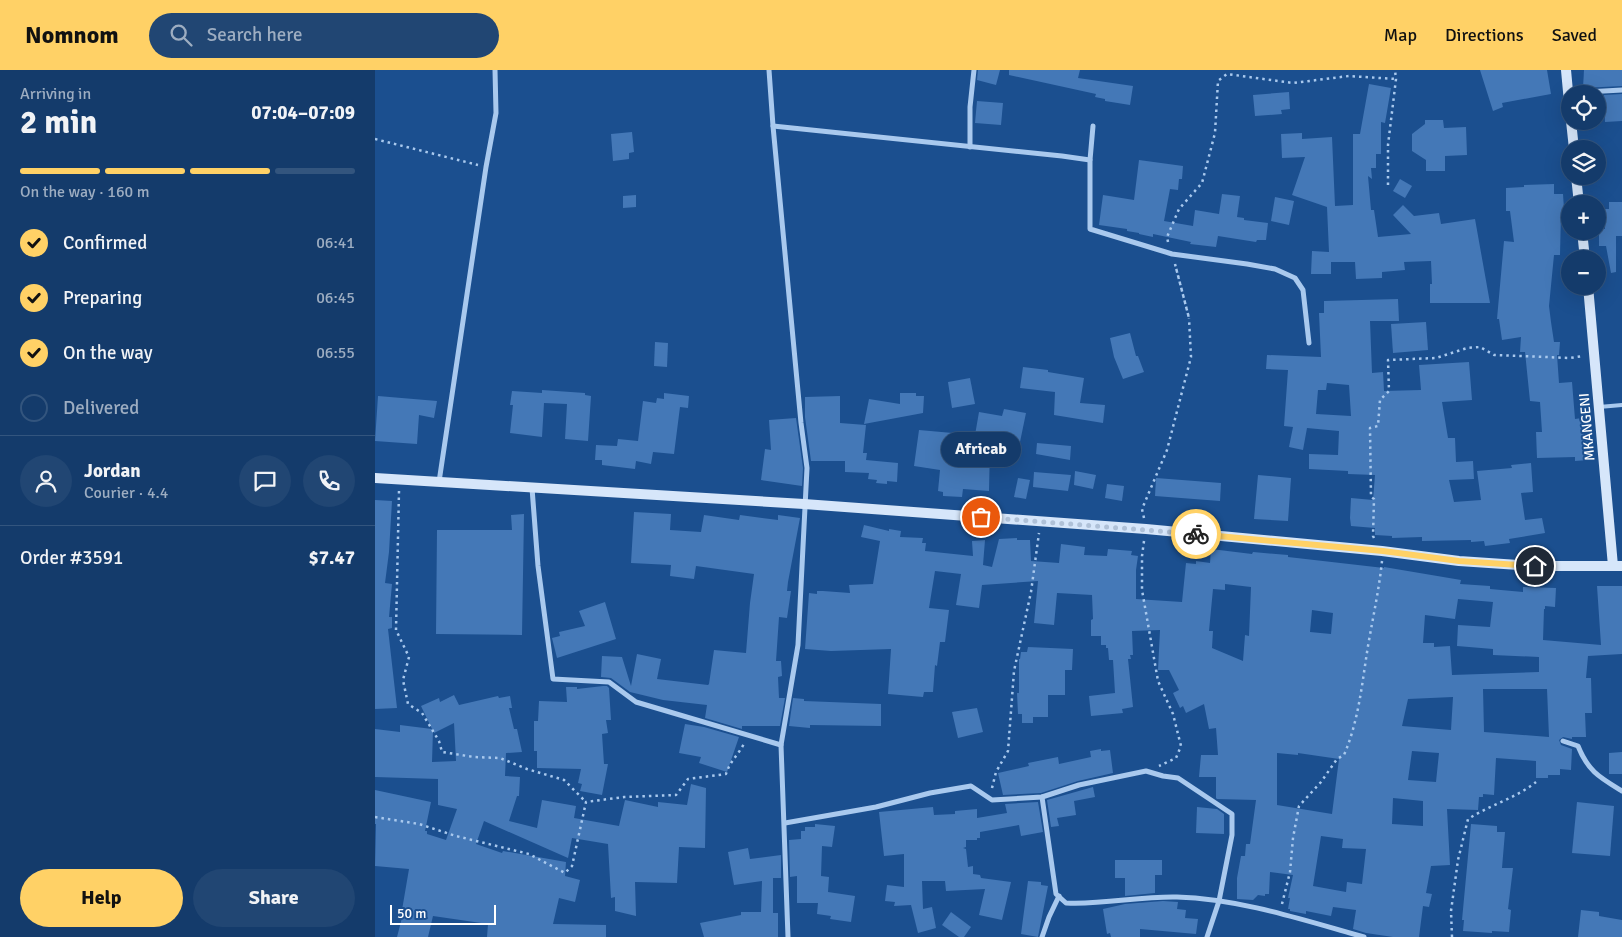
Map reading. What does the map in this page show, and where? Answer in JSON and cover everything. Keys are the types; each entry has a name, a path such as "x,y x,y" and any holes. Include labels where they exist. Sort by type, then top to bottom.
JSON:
{"main road":[{"path":"1566,70 1567,85"},
{"name":"MKANGENI","path":"1589,295 1617,566"},
{"path":"375,478 804,504 1146,529 1373,550 1459,561 1535,566 1617,566"}],"street":[{"path":"439,482 486,167 496,113 495,70"},
{"path":"769,70 801,423 806,449 807,468 798,645 781,745 788,937"},
{"path":"970,147 970,107 974,70"},
{"path":"1606,91 1622,90"},
{"path":"773,126 1089,160"},
{"path":"1093,126 1089,160 1090,229 1172,254 1275,269 1295,278 1303,290 1309,343"},
{"path":"532,488 539,566 553,678 609,682 636,702 781,745"},
{"path":"1563,741 1578,746 1583,758 1596,775 1622,791"},
{"path":"785,823 876,807 930,793 971,786 992,800 1042,796 1147,771 1178,778 1232,814 1232,834 1219,901 1207,937"},
{"path":"1042,796 1054,882 1057,894 1066,903 1087,904 1176,897 1219,901 1280,913 1364,937"},
{"path":"1042,937 1059,896"}],"lane":[{"path":"1599,407 1622,406"}],"path":[{"path":"1388,184 1388,145 1396,79 1395,70"},
{"path":"1172,254 1167,237 1179,209 1202,183 1215,133 1218,81 1227,74 1293,83 1349,76 1396,79"},
{"path":"375,139 486,167"},
{"path":"1147,771 1176,758 1181,746 1173,714 1158,681 1142,590 1142,556 1146,529 1143,509 1167,450 1191,357 1189,318 1177,270 1175,262 1182,290 1189,318"},
{"path":"398,479 397,630 409,657 403,680 408,704 423,714 439,741 442,752 474,757 500,758 527,769 564,780 586,802"},
{"path":"992,800 995,772 1008,751 1014,671 1031,592 1040,521"},
{"path":"586,802 624,797 676,795 688,779 725,774 729,764 740,752 748,734"},
{"path":"1452,937 1451,910 1467,819 1505,801 1537,782"},
{"path":"375,817 419,824 455,836 529,854 565,873 572,866 586,802"}],"building":[{"path":"978,70 1000,70 996,85 977,80"},
{"path":"1009,70 1080,70 1078,78 1133,86 1130,105 1105,101 1105,99 1095,97 1096,94 1009,75"},
{"path":"1480,70 1547,70 1551,94 1502,103 1503,107 1493,111"},
{"path":"1584,70 1622,70 1622,86 1583,85"},
{"path":"1369,84 1391,88 1385,123 1381,122 1381,154 1376,154 1376,168 1371,168 1372,179 1368,176 1371,210 1374,210 1378,237 1411,234 1393,215 1403,205 1414,216 1439,213 1441,224 1475,219 1490,303 1430,303 1430,284 1432,284 1431,261 1404,262 1405,270 1382,272 1382,278 1356,279 1355,262 1331,262 1331,274 1311,274 1312,251 1329,252 1327,207 1292,195 1305,157 1282,158 1281,134 1302,133 1302,139 1332,137 1335,206 1353,205 1353,134 1360,134"},
{"path":"1289,92 1290,109 1281,110 1282,114 1255,116 1253,95"},
{"path":"1622,94 1622,121 1606,122 1606,95"},
{"path":"977,101 1003,103 1001,125 975,123"},
{"path":"1425,120 1443,120 1444,128 1466,127 1467,155 1445,156 1445,171 1426,171 1426,160 1412,151 1412,134 1425,124"},
{"path":"632,132 634,152 629,153 629,159 613,161 611,134"},
{"path":"1139,160 1183,166 1182,179 1179,179 1178,190 1170,189 1164,221 1193,226 1195,210 1219,214 1222,194 1240,196 1237,217 1244,218 1244,220 1268,223 1266,240 1257,240 1256,242 1218,236 1216,247 1190,244 1191,242 1153,234 1153,237 1127,231 1127,229 1099,225 1103,195 1134,200"},
{"path":"1400,179 1412,186 1405,198 1393,191"},
{"path":"1554,184 1554,194 1563,194 1561,195 1560,255 1554,255 1549,306 1554,342 1560,342 1559,355 1557,355 1559,383 1572,382 1575,419 1582,418 1584,434 1588,434 1589,460 1575,461 1575,457 1537,458 1536,432 1542,432 1540,402 1530,401 1525,352 1520,352 1521,337 1502,340 1499,319 1497,319 1504,241 1514,242 1510,211 1506,211 1506,188 1524,187 1524,185"},
{"path":"636,195 636,207 623,208 623,196"},
{"path":"1275,197 1294,201 1289,225 1271,221"},
{"path":"1609,202 1622,202 1622,236 1616,236 1616,272 1611,273 1606,246 1599,246 1599,240 1606,240 1606,209 1609,209"},
{"path":"1398,299 1399,321 1370,321 1372,373 1383,372 1384,391 1421,390 1419,365 1469,362 1472,400 1442,402 1448,438 1455,438 1456,462 1473,461 1474,479 1449,480 1454,502 1481,500 1477,471 1512,468 1511,465 1531,463 1533,492 1521,493 1525,520 1542,518 1545,533 1509,539 1510,543 1485,546 1484,541 1422,541 1422,537 1392,538 1392,536 1375,535 1375,528 1351,526 1351,498 1373,500 1375,475 1348,474 1348,471 1309,469 1309,454 1338,455 1339,431 1307,428 1303,450 1289,447 1293,427 1284,426 1288,370 1266,369 1267,355 1321,357 1319,313 1324,313 1324,301","holes":["1327,383 1349,385 1351,416 1316,414 1318,390 1326,390"]},
{"path":"1426,322 1428,350 1393,353 1391,324"},
{"path":"1130,333 1136,356 1138,356 1144,372 1123,379 1114,357 1110,338"},
{"path":"655,342 668,343 667,367 654,366"},
{"path":"1023,367 1084,378 1080,403 1105,405 1103,423 1054,415 1055,392 1020,388"},
{"path":"970,378 975,404 952,408 948,382"},
{"path":"542,390 585,393 585,395 591,396 588,441 565,439 567,404 544,403 542,437 510,433 513,405 510,405 512,391 542,393"},
{"path":"664,393 689,396 688,408 680,407 674,454 653,452 651,464 636,461 635,469 602,465 602,460 595,460 596,445 617,446 618,439 638,441 643,401 656,403 657,398 664,399"},
{"path":"900,393 916,393 916,396 924,396 923,413 864,424 869,399 900,404"},
{"path":"378,396 437,401 434,418 419,415 417,444 375,441"},
{"path":"840,396 840,423 866,425 863,453 867,453 866,460 898,463 897,482 887,481 887,484 876,483 877,480 868,479 869,473 845,472 845,461 811,461 805,417 805,397"},
{"path":"1004,409 1026,413 1020,442 995,438 993,447 990,446 989,491 963,489 962,497 943,496 943,492 938,491 940,470 914,466 919,430 975,435 979,412 1002,416"},
{"path":"796,418 803,468 802,486 761,480 765,449 771,450 769,420"},
{"path":"1037,443 1071,446 1070,460 1036,454"},
{"path":"1075,471 1096,475 1093,489 1074,485"},
{"path":"1034,472 1071,475 1068,491 1033,487"},
{"path":"1258,475 1291,478 1288,521 1254,519"},
{"path":"1018,478 1030,480 1026,499 1014,497"},
{"path":"1156,478 1221,483 1220,501 1155,496"},
{"path":"1107,484 1124,486 1122,501 1105,498"},
{"path":"375,500 392,501 385,583 392,584 389,617 392,617 392,628 388,629 397,708 375,709"},
{"path":"634,512 671,514 670,530 701,532 704,515 739,520 740,515 778,520 778,515 800,518 788,582 787,591 791,591 787,618 779,617 776,661 781,661 782,676 778,677 779,698 785,698 780,726 742,726 742,729 705,718 707,705 663,700 630,692 611,678 601,677 602,656 622,657 631,686 637,654 661,659 657,679 708,685 714,650 746,653 754,574 696,566 694,579 670,576 671,565 631,563"},
{"path":"524,514 522,635 436,634 437,530 512,530 511,515"},
{"path":"864,525 889,531 889,529 901,531 900,537 923,538 922,543 926,543 925,551 973,556 972,541 985,540 983,565 992,567 999,539 1017,538 1017,540 1030,540 1031,561 1059,563 1061,544 1085,547 1084,555 1107,556 1108,549 1132,551 1131,555 1138,556 1136,599 1182,602 1186,563 1196,564 1196,561 1210,563 1211,549 1252,554 1253,552 1288,555 1288,557 1384,567 1461,580 1460,584 1490,586 1490,589 1523,592 1523,587 1556,588 1555,607 1545,606 1544,609 1543,640 1601,645 1597,586 1622,586 1622,654 1588,656 1586,678 1591,678 1592,713 1585,713 1586,737 1572,737 1572,739 1563,737 1559,740 1561,745 1572,749 1571,770 1560,769 1560,775 1536,778 1536,761 1496,758 1494,795 1483,794 1483,797 1479,797 1478,810 1447,809 1450,865 1431,866 1426,893 1432,894 1429,907 1423,906 1419,937 1393,937 1366,933 1353,929 1356,910 1333,907 1331,916 1306,911 1306,914 1290,911 1288,909 1290,898 1288,898 1293,875 1270,872 1269,894 1265,894 1265,896 1258,895 1253,900 1237,899 1237,878 1241,856 1245,856 1246,844 1250,844 1256,800 1217,799 1216,777 1199,777 1201,755 1218,755 1216,728 1209,729 1204,704 1186,713 1183,706 1180,708 1173,693 1179,690 1169,670 1158,670 1160,630 1132,631 1133,655 1130,655 1131,659 1128,659 1133,707 1122,709 1123,713 1091,716 1089,696 1115,693 1113,660 1109,660 1108,648 1106,648 1106,645 1101,645 1101,636 1091,636 1091,620 1093,619 1092,595 1057,593 1054,625 1034,623 1038,581 982,585 979,608 956,605 961,574 935,571 929,608 949,610 945,642 940,642 937,666 935,665 933,692 924,692 923,697 888,694 891,649 831,651 805,649 809,593 817,594 817,591 823,591 850,593 849,585 873,584 880,541 861,537","holes":["1225,584 1251,587 1249,636 1245,635 1243,661 1212,648 1213,631 1209,631 1213,589 1225,590","1458,599 1493,602 1490,627 1458,625 1457,646 1493,649 1493,655 1539,657 1539,672 1452,675 1450,646 1434,647 1434,643 1423,643 1425,615 1455,619","1312,610 1333,613 1331,634 1310,632","1483,689 1547,689 1549,737 1484,732","1453,697 1451,730 1402,726 1408,699","1412,751 1439,753 1436,782 1408,780","1277,753 1298,755 1298,753 1339,759 1332,814 1277,805","1393,798 1423,801 1423,826 1392,824","1321,836 1343,839 1342,848 1366,849 1362,884 1347,882 1346,892 1313,886"]},
{"path":"605,602 616,639 557,658 552,638 560,636 559,632 585,626 579,611"},
{"path":"1028,647 1073,649 1072,670 1065,670 1065,695 1048,695 1048,717 1033,717 1033,723 1022,723 1022,714 1018,714 1017,693 1019,693 1019,659 1021,652 1027,652"},
{"path":"603,686 609,688 611,720 606,720 608,733 602,734 604,764 608,764 602,795 580,791 582,784 578,783 581,769 537,768 537,751 534,751 534,721 538,721 539,701 567,702 566,687 577,687 577,689"},
{"path":"454,695 459,705 498,696 499,698 510,696 512,708 509,708 514,729 517,729 522,752 506,753 505,776 520,777 519,796 517,796 509,821 537,828 542,800 576,806 574,818 619,826 625,800 658,807 658,802 687,805 691,784 706,788 705,848 679,847 677,883 635,882 636,916 615,911 615,897 611,898 608,844 572,838 568,858 484,821 476,844 502,853 503,851 566,862 565,876 580,880 575,902 559,898 553,924 606,925 606,937 487,937 488,924 433,916 428,937 397,937 404,910 402,910 409,869 375,866 375,790 431,802 425,831 427,831 427,834 446,840 457,809 438,805 438,779 375,777 375,729 400,732 400,725 432,729 421,706 439,698 440,702","holes":["454,723 456,761 432,762 433,730 434,733"]},
{"path":"793,698 804,699 804,701 881,704 881,726 810,725 810,728 789,726"},
{"path":"977,708 983,732 958,738 952,712"},
{"path":"685,724 704,727 739,737 727,772 699,763 701,757 679,753"},
{"path":"1101,749 1101,751 1110,750 1113,773 1078,781 1041,793 1003,795 998,773 1029,766 1028,763 1058,757 1059,764 1091,757 1090,751"},
{"path":"1622,752 1622,774 1609,774 1609,753"},
{"path":"1093,787 1095,797 1074,801 1076,815 1057,818 1059,826 1051,827 1047,800"},
{"path":"1038,802 1043,832 1021,836 1019,825 980,832 980,838 977,838 977,840 966,840 966,847 963,848 966,849 968,867 973,866 973,874 980,875 981,878 1011,882 1002,920 979,915 985,889 946,891 945,881 922,881 923,909 932,907 936,928 918,933 911,905 894,906 895,902 885,901 887,885 904,887 904,854 884,856 879,812 933,807 934,815 955,814 955,811 977,809 977,818 1007,813 1005,804"},
{"path":"1577,802 1614,806 1610,856 1572,853"},
{"path":"1197,807 1217,809 1224,814 1224,834 1196,833"},
{"path":"815,824 835,826 832,847 822,846 821,876 829,877 828,892 855,896 851,922 830,919 831,916 817,914 818,903 797,903 797,876 790,877 789,840 801,839 801,831 805,831 805,827 815,827"},
{"path":"1471,824 1497,826 1497,832 1505,832 1502,868 1513,868 1508,909 1511,910 1509,932 1463,931 1464,920 1462,920"},
{"path":"748,848 750,859 781,855 781,878 773,878 773,913 778,913 778,937 704,937 700,923 741,915 741,912 761,912 762,881 734,885 728,852"},
{"path":"1115,860 1162,860 1162,875 1155,875 1155,893 1125,896 1125,878 1115,878"},
{"path":"1028,881 1041,882 1041,885 1048,886 1038,937 1021,934"},
{"path":"1163,901 1178,902 1177,909 1186,910 1185,918 1198,919 1196,934 1140,929 1140,937 1111,937 1110,933 1107,934 1103,909 1125,904"},
{"path":"1581,910 1599,912 1599,916 1622,920 1622,937 1578,937"},
{"path":"951,912 971,927 964,937 959,937 942,925"}],"way so far":[{"path":"981,517 1196,534"}],"place":[{"name":"Africab","path":"981,517"}],"route":[{"path":"1196,534 1383,551 1459,561 1535,566"}]}
